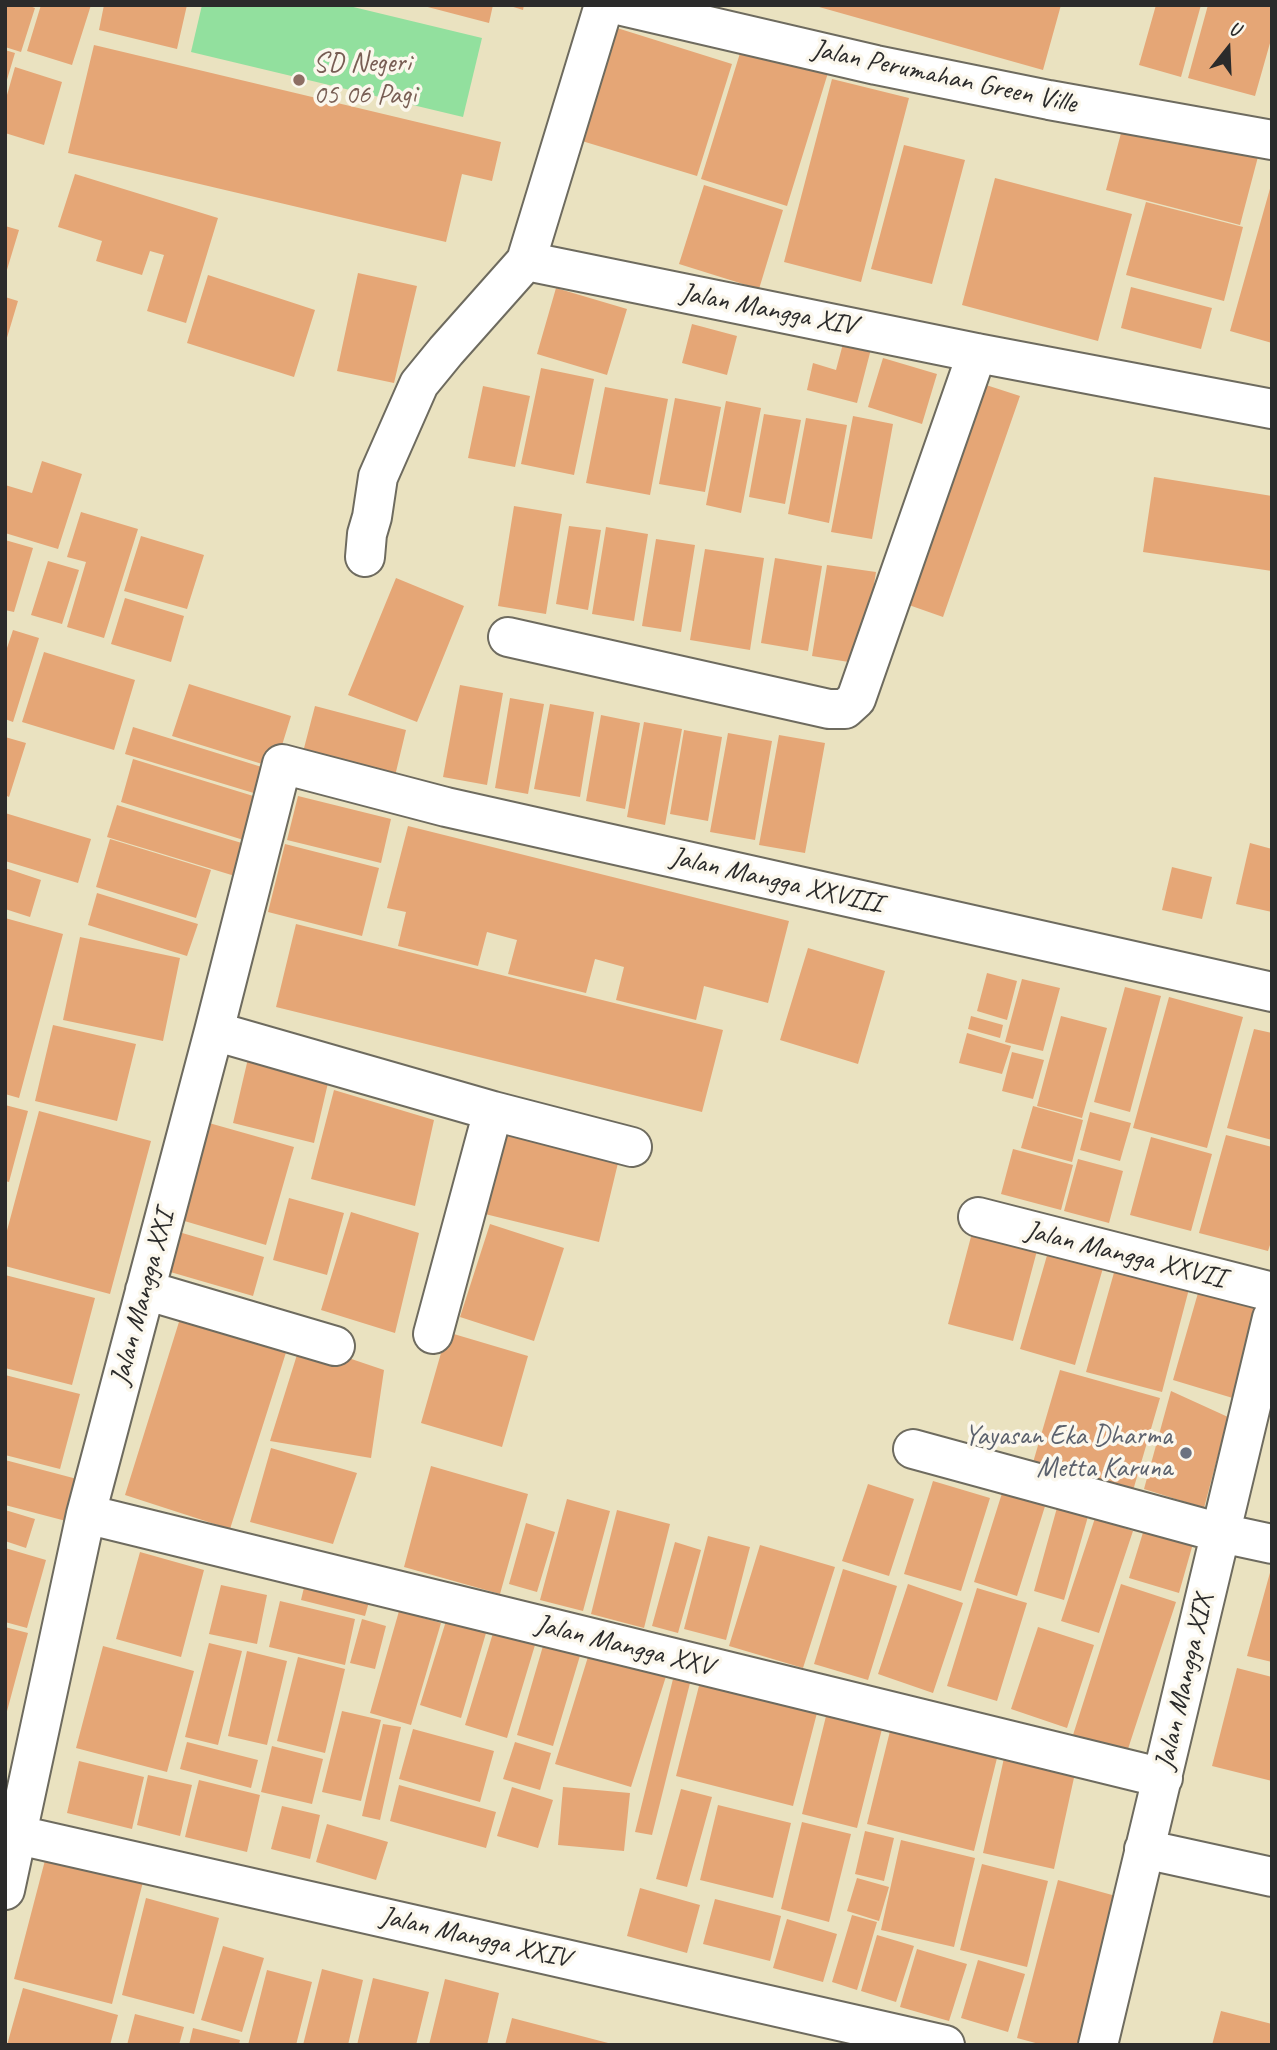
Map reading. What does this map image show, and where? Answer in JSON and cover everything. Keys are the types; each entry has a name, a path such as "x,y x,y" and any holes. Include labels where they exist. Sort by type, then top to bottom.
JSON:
{"street":[{"path":"365,557 378,477 419,384 526,261 604,5"},
{"name":"Jalan Perumahan Green Ville","path":"618,5 876,65 1049,100 1272,140"},
{"name":"Jalan Mangga XIV","path":"526,261 977,353 1272,409"},
{"path":"508,637 830,709 845,709 856,699 977,353"},
{"name":"Jalan Mangga XXVIII","path":"282,764 460,810 1272,992"},
{"name":"Jalan Mangga XXI","path":"5,1891 11,1834 86,1514 282,764"},
{"path":"214,1031 493,1111 632,1146"},
{"path":"433,1334 493,1111"},
{"name":"Jalan Mangga XXVII","path":"978,1217 1272,1292"},
{"path":"145,1290 335,1346"},
{"name":"Jalan Mangga XIX","path":"1098,2045 1272,1318"},
{"path":"913,1449 1221,1533 1272,1544"},
{"name":"Jalan Mangga XXV","path":"86,1514 1163,1777"},
{"name":"Jalan Mangga XXIV","path":"11,1834 945,2045"},
{"path":"1144,1849 1272,1877"}],"green space":[{"path":"202,5 345,5 482,38 463,117 191,52"}],"building":[{"path":"5,5 27,5 35,8 21,52 5,47"},
{"path":"41,5 91,5 72,65 27,51"},
{"path":"104,5 187,5 177,49 99,30"},
{"path":"420,5 493,5 489,23"},
{"path":"507,5 524,5 523,10"},
{"path":"812,5 1061,5 1043,70"},
{"path":"1156,5 1201,5 1181,77 1139,65"},
{"path":"1208,5 1272,5 1272,36 1255,96 1188,78"},
{"path":"617,28 732,64 697,176 582,141"},
{"path":"745,37 831,63 787,206 701,179"},
{"path":"94,45 501,142 492,181 462,174 446,242 68,153"},
{"path":"5,50 15,53 6,83 5,83"},
{"path":"15,67 62,82 44,145 5,133 5,102"},
{"path":"832,79 909,98 861,282 784,262"},
{"path":"1125,118 1259,153 1240,225 1106,190"},
{"path":"904,145 965,160 932,284 871,269"},
{"path":"75,174 218,218 186,323 147,311 164,255 150,251 142,275 96,261 102,241 58,227"},
{"path":"995,178 1132,214 1098,341 962,305"},
{"path":"704,185 783,210 759,289 679,264"},
{"path":"1272,185 1272,343 1230,331"},
{"path":"1146,202 1243,227 1224,301 1126,275"},
{"path":"5,226 19,230 6,273 5,273"},
{"path":"358,273 417,286 394,383 337,371"},
{"path":"208,275 315,310 294,377 187,343"},
{"path":"1131,287 1212,308 1201,349 1121,328"},
{"path":"556,288 627,309 607,375 537,354"},
{"path":"5,297 18,301 6,341 5,341"},
{"path":"692,324 737,336 727,375 682,363"},
{"path":"844,340 871,349 857,403 807,390 813,363 836,370"},
{"path":"883,358 937,374 922,424 868,407"},
{"path":"541,368 594,379 574,475 521,464"},
{"path":"983,384 1020,396 943,617 906,604"},
{"path":"483,386 530,396 515,467 468,458"},
{"path":"605,387 668,399 650,495 586,483"},
{"path":"675,398 721,407 705,492 659,484"},
{"path":"726,401 761,408 741,513 706,505"},
{"path":"764,414 801,420 785,504 749,497"},
{"path":"853,416 893,424 872,539 831,532"},
{"path":"806,418 847,425 829,523 788,514"},
{"path":"42,461 82,474 58,549 5,533 5,485 32,493"},
{"path":"1154,477 1272,496 1272,571 1143,552"},
{"path":"514,506 562,514 546,614 498,606"},
{"path":"81,512 138,529 104,638 67,627 86,562 67,557"},
{"path":"569,526 601,530 588,610 556,604"},
{"path":"606,527 648,534 634,621 592,614"},
{"path":"141,536 204,555 187,609 124,591"},
{"path":"656,539 695,545 681,632 642,626"},
{"path":"5,540 33,548 14,612 5,610"},
{"path":"705,549 764,558 750,650 690,640"},
{"path":"775,558 822,566 808,651 761,643"},
{"path":"48,561 79,570 62,624 31,615"},
{"path":"827,565 876,572 861,664 812,656"},
{"path":"396,578 464,606 417,722 348,695"},
{"path":"125,598 184,616 171,662 111,644"},
{"path":"13,630 39,638 13,722 5,719 5,654"},
{"path":"44,652 135,680 114,750 22,722"},
{"path":"189,684 291,716 275,768 172,736"},
{"path":"460,685 503,693 487,785 443,777"},
{"path":"510,698 544,704 528,794 495,788"},
{"path":"550,704 594,712 580,797 534,789"},
{"path":"315,706 406,730 395,776 303,752"},
{"path":"601,715 640,723 625,809 586,801"},
{"path":"644,722 682,729 665,825 627,817"},
{"path":"133,727 265,768 257,794 125,754"},
{"path":"684,730 722,737 708,821 670,814"},
{"path":"728,733 772,741 755,840 710,832"},
{"path":"779,735 825,743 805,853 759,845"},
{"path":"5,737 26,743 9,797 5,795"},
{"path":"133,759 263,799 250,842 121,802"},
{"path":"298,796 391,819 381,863 287,840"},
{"path":"117,805 258,848 248,880 107,837"},
{"path":"5,813 91,839 78,883 5,861"},
{"path":"408,826 789,921 768,1003 704,986 696,1020 616,1000 624,967 595,959 586,993 508,974 517,940 487,932 478,966 398,946 406,912 387,908"},
{"path":"110,839 211,870 196,918 96,887"},
{"path":"1250,843 1272,849 1272,912 1236,904"},
{"path":"285,844 379,868 362,936 268,912"},
{"path":"1172,867 1212,877 1202,919 1162,910"},
{"path":"5,868 41,880 30,917 5,909"},
{"path":"97,893 198,924 187,956 88,925"},
{"path":"5,918 63,934 19,1098 5,1094"},
{"path":"296,924 723,1030 702,1112 276,1007"},
{"path":"80,937 180,958 163,1041 63,1020"},
{"path":"808,948 885,971 858,1064 780,1040"},
{"path":"987,973 1017,981 1007,1020 977,1011"},
{"path":"1022,979 1060,988 1043,1051 1005,1042"},
{"path":"1125,987 1161,996 1130,1112 1094,1102"},
{"path":"1169,997 1243,1017 1207,1148 1133,1128"},
{"path":"971,1016 1003,1025 1000,1038 968,1029"},
{"path":"1061,1016 1107,1028 1082,1118 1037,1106"},
{"path":"53,1025 136,1044 117,1121 35,1101"},
{"path":"1254,1029 1272,1033 1272,1140 1227,1128"},
{"path":"967,1033 1011,1046 1002,1074 959,1063"},
{"path":"250,1050 331,1070 314,1143 233,1123"},
{"path":"1012,1052 1044,1060 1033,1099 1002,1091"},
{"path":"334,1090 434,1120 415,1206 311,1179"},
{"path":"5,1105 28,1111 9,1182 5,1181"},
{"path":"1033,1106 1083,1120 1072,1162 1021,1148"},
{"path":"39,1111 151,1141 110,1294 5,1266 5,1238"},
{"path":"1090,1112 1131,1123 1120,1161 1080,1150"},
{"path":"209,1123 294,1147 266,1245 181,1220"},
{"path":"504,1135 618,1163 599,1242 485,1214"},
{"path":"1226,1135 1272,1147 1272,1239 1268,1251 1199,1233"},
{"path":"1151,1137 1212,1154 1191,1231 1130,1215"},
{"path":"1013,1149 1073,1165 1061,1210 1001,1194"},
{"path":"1078,1159 1123,1171 1109,1223 1064,1211"},
{"path":"289,1198 344,1213 327,1275 273,1260"},
{"path":"351,1212 419,1233 395,1333 321,1310"},
{"path":"490,1224 564,1248 534,1341 460,1317"},
{"path":"973,1229 1038,1247 1013,1341 948,1324"},
{"path":"172,1230 264,1257 253,1296 160,1269"},
{"path":"1048,1252 1103,1268 1075,1365 1020,1349"},
{"path":"1115,1269 1189,1289 1162,1392 1086,1372"},
{"path":"5,1275 95,1298 72,1385 5,1368"},
{"path":"1200,1286 1265,1307 1236,1399 1173,1380"},
{"path":"183,1309 289,1343 230,1529 125,1495"},
{"path":"447,1332 528,1356 502,1447 421,1423"},
{"path":"301,1342 384,1370 371,1458 270,1441"},
{"path":"1060,1370 1160,1398 1132,1494 1032,1466"},
{"path":"5,1375 80,1394 60,1469 5,1455"},
{"name":"Yayasan Eka Dharma Metta Karuna","path":"1171,1391 1228,1417 1204,1508 1144,1489"},
{"path":"271,1448 357,1473 333,1544 250,1522"},
{"path":"5,1460 77,1479 66,1521 5,1505"},
{"path":"431,1466 528,1494 500,1594 404,1567"},
{"path":"933,1481 990,1498 961,1591 904,1574"},
{"path":"868,1484 914,1499 889,1576 842,1561"},
{"path":"1003,1490 1046,1503 1017,1596 974,1582"},
{"path":"567,1499 610,1511 583,1611 540,1600"},
{"path":"1058,1504 1089,1513 1064,1600 1034,1591"},
{"path":"5,1510 35,1519 26,1548 5,1541"},
{"path":"617,1510 670,1524 644,1628 591,1614"},
{"path":"1095,1518 1133,1531 1099,1633 1061,1621"},
{"path":"526,1523 555,1532 537,1592 509,1584"},
{"path":"1145,1526 1194,1540 1179,1593 1129,1578"},
{"path":"708,1536 750,1547 726,1640 684,1629"},
{"path":"675,1542 701,1550 678,1633 652,1626"},
{"path":"760,1545 835,1567 803,1668 729,1646"},
{"path":"5,1548 46,1560 27,1628 5,1622"},
{"path":"140,1552 204,1570 181,1657 116,1639"},
{"path":"843,1569 897,1586 868,1680 814,1664"},
{"path":"1272,1569 1272,1662 1247,1656"},
{"path":"307,1575 372,1591 365,1616 301,1600"},
{"path":"908,1584 963,1603 933,1693 878,1674"},
{"path":"1121,1584 1176,1602 1127,1752 1073,1735"},
{"path":"221,1585 267,1595 257,1644 209,1634"},
{"path":"977,1588 1027,1603 997,1701 947,1686"},
{"path":"280,1601 355,1619 345,1665 269,1647"},
{"path":"399,1611 441,1623 411,1725 370,1713"},
{"path":"362,1619 386,1626 375,1669 350,1663"},
{"path":"446,1621 486,1633 461,1718 420,1705"},
{"path":"5,1627 28,1633 6,1715 5,1715"},
{"path":"1038,1627 1094,1645 1067,1728 1011,1709"},
{"path":"493,1633 535,1645 507,1738 465,1725"},
{"path":"545,1639 582,1649 553,1746 517,1735"},
{"path":"209,1643 242,1651 218,1745 185,1737"},
{"path":"103,1646 194,1671 167,1772 76,1748"},
{"path":"591,1647 668,1670 631,1787 555,1764"},
{"path":"247,1651 287,1661 267,1745 228,1736"},
{"path":"298,1657 345,1669 325,1753 277,1741"},
{"path":"1237,1668 1272,1677 1272,1781 1212,1766"},
{"path":"701,1678 818,1709 793,1806 676,1776"},
{"path":"673,1679 690,1683 652,1835 635,1832"},
{"path":"342,1711 381,1720 361,1801 322,1792"},
{"path":"827,1712 883,1725 857,1828 802,1814"},
{"path":"892,1723 999,1750 974,1851 867,1824"},
{"path":"383,1724 401,1727 380,1820 362,1816"},
{"path":"413,1729 494,1751 480,1802 399,1779"},
{"path":"187,1742 258,1760 251,1788 180,1769"},
{"path":"515,1742 551,1753 540,1790 503,1779"},
{"path":"272,1746 323,1759 312,1804 261,1792"},
{"path":"1006,1749 1077,1764 1054,1869 983,1853"},
{"path":"79,1761 144,1777 132,1829 67,1813"},
{"path":"148,1775 192,1785 180,1836 137,1825"},
{"path":"199,1780 260,1795 247,1852 185,1837"},
{"path":"399,1785 496,1812 486,1848 390,1821"},
{"path":"512,1787 553,1800 538,1848 497,1836"},
{"path":"563,1787 630,1793 624,1851 558,1845"},
{"path":"681,1789 712,1797 687,1887 656,1879"},
{"path":"718,1805 791,1823 773,1898 700,1880"},
{"path":"282,1806 320,1815 310,1859 271,1849"},
{"path":"802,1822 851,1834 829,1922 781,1909"},
{"path":"327,1824 388,1842 376,1880 316,1862"},
{"path":"865,1831 894,1838 884,1881 855,1874"},
{"path":"901,1840 975,1858 954,1947 881,1930"},
{"path":"49,1845 146,1870 112,2004 14,1979"},
{"path":"982,1864 1048,1881 1027,1967 960,1950"},
{"path":"857,1878 889,1887 879,1921 847,1911"},
{"path":"1058,1880 1123,1898 1084,2045 1043,2045 1017,2038"},
{"path":"640,1888 700,1905 687,1953 627,1936"},
{"path":"146,1898 219,1918 194,2014 122,1995"},
{"path":"715,1899 781,1916 770,1961 703,1944"},
{"path":"852,1915 877,1922 857,1990 832,1982"},
{"path":"787,1919 837,1934 823,1982 773,1968"},
{"path":"877,1935 914,1946 896,2002 861,1991"},
{"path":"223,1946 264,1958 242,2032 201,2020"},
{"path":"917,1949 967,1964 949,2021 900,2007"},
{"path":"978,1960 1025,1974 1008,2032 961,2018"},
{"path":"322,1969 363,1980 348,2045 303,2045"},
{"path":"267,1970 312,1982 296,2045 248,2045"},
{"path":"373,1978 429,1992 416,2045 357,2045"},
{"path":"445,1979 499,1993 487,2045 429,2045"},
{"path":"23,1988 118,2015 110,2045 7,2045"},
{"path":"1221,2011 1272,2024 1272,2045 1212,2045"},
{"path":"135,2014 184,2027 179,2045 127,2045"},
{"path":"512,2018 612,2044 612,2045 505,2045"},
{"path":"193,2028 240,2040 239,2045 189,2045"}],"place":[{"name":"SD Negeri 05 06 Pagi","path":"299,80"},
{"name":"Yayasan Eka Dharma Metta Karuna","path":"1186,1453"}]}
